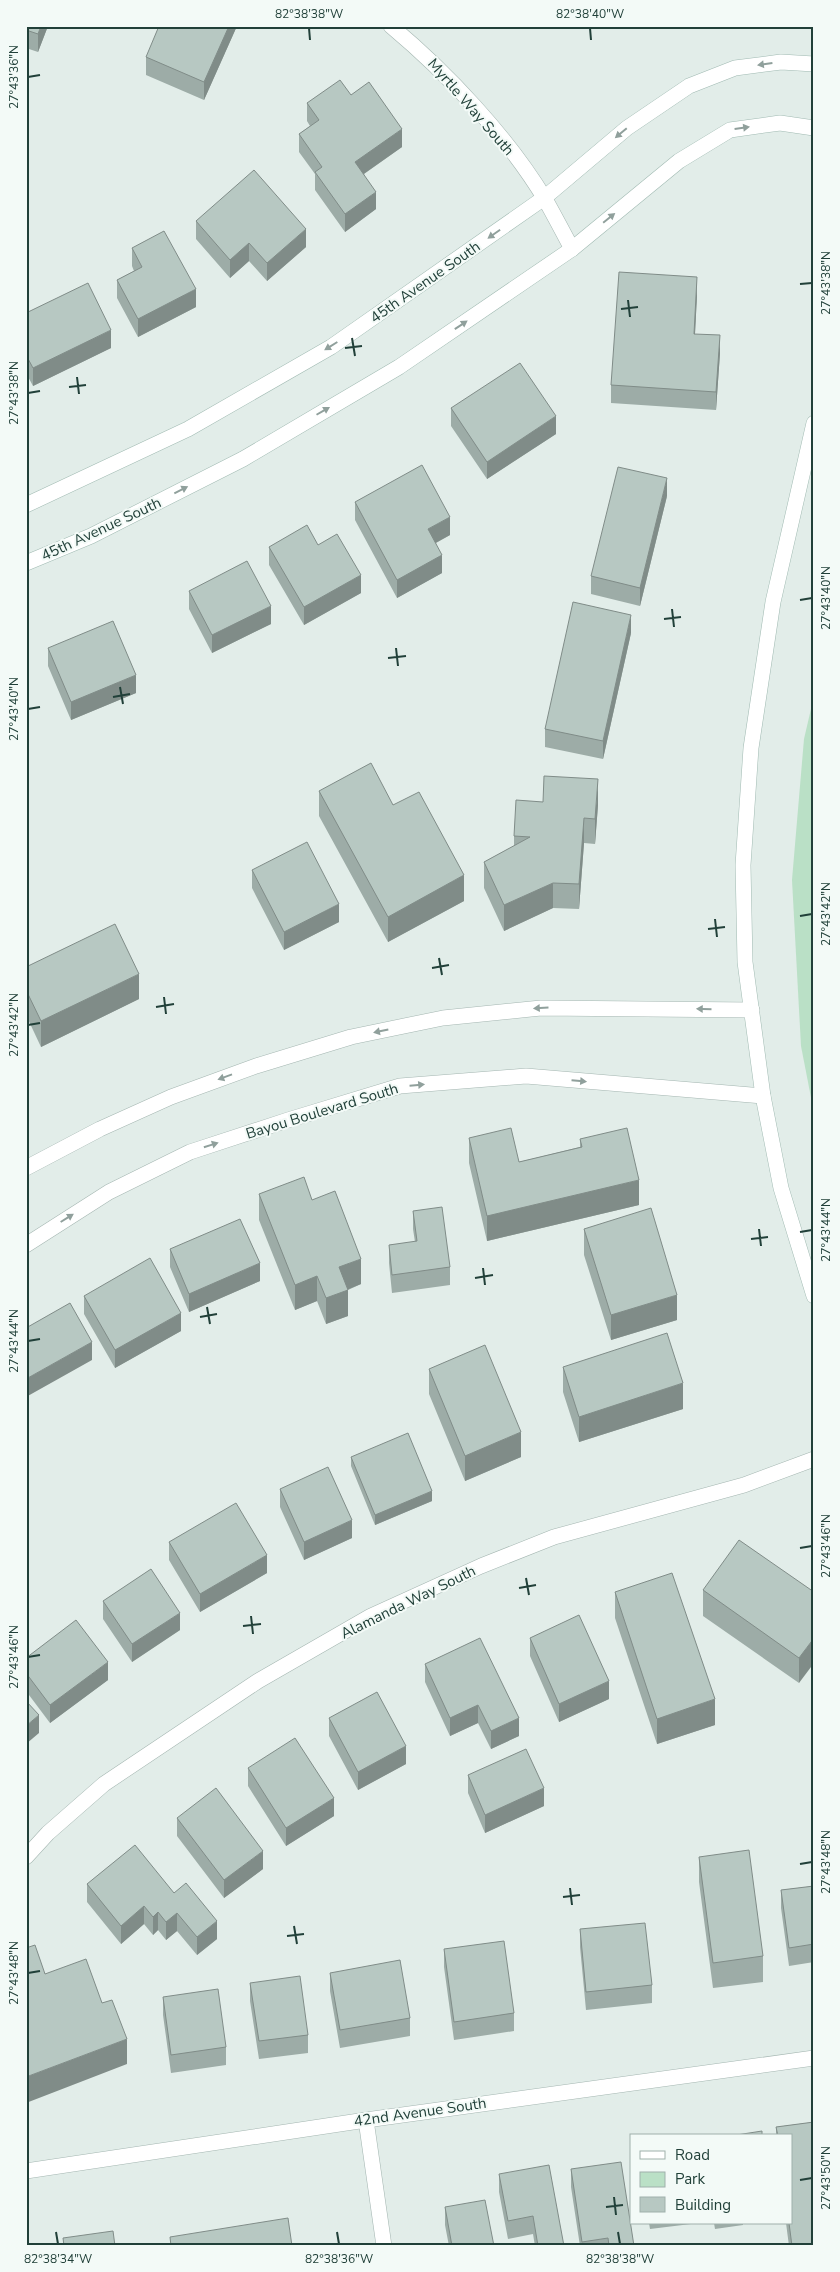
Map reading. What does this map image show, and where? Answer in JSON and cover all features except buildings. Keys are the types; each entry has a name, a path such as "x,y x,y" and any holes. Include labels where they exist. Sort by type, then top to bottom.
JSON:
{"street":[{"name":"Myrtle Way South","path":"391,26 424,54 502,138 544,198 572,249"},
{"name":"45th Avenue South","path":"26,505 188,429 331,347 544,198 627,128 689,86 735,68 780,62 814,64"},
{"name":"45th Avenue South","path":"26,563 91,536 243,458 399,367 572,249 679,161 730,130 780,122 814,128"},
{"path":"814,423 773,602 750,748 743,866 745,962 763,1096 781,1188 814,1296"},
{"path":"26,1168 100,1129 171,1097 256,1066 360,1035 443,1018 541,1008 752,1010"},
{"name":"Bayou Boulevard South","path":"26,1245 109,1192 190,1152 400,1086 526,1076 763,1096"},
{"name":"Alamanda Way South","path":"26,1857 48,1833 104,1784 258,1681 372,1616 481,1566 554,1538 744,1485 814,1458"},
{"name":"42nd Avenue South","path":"26,2171 366,2120 814,2058"},
{"path":"366,2120 384,2246"}],"green space":[{"path":"814,696 814,1113 801,1046 792,880 804,739"}]}
